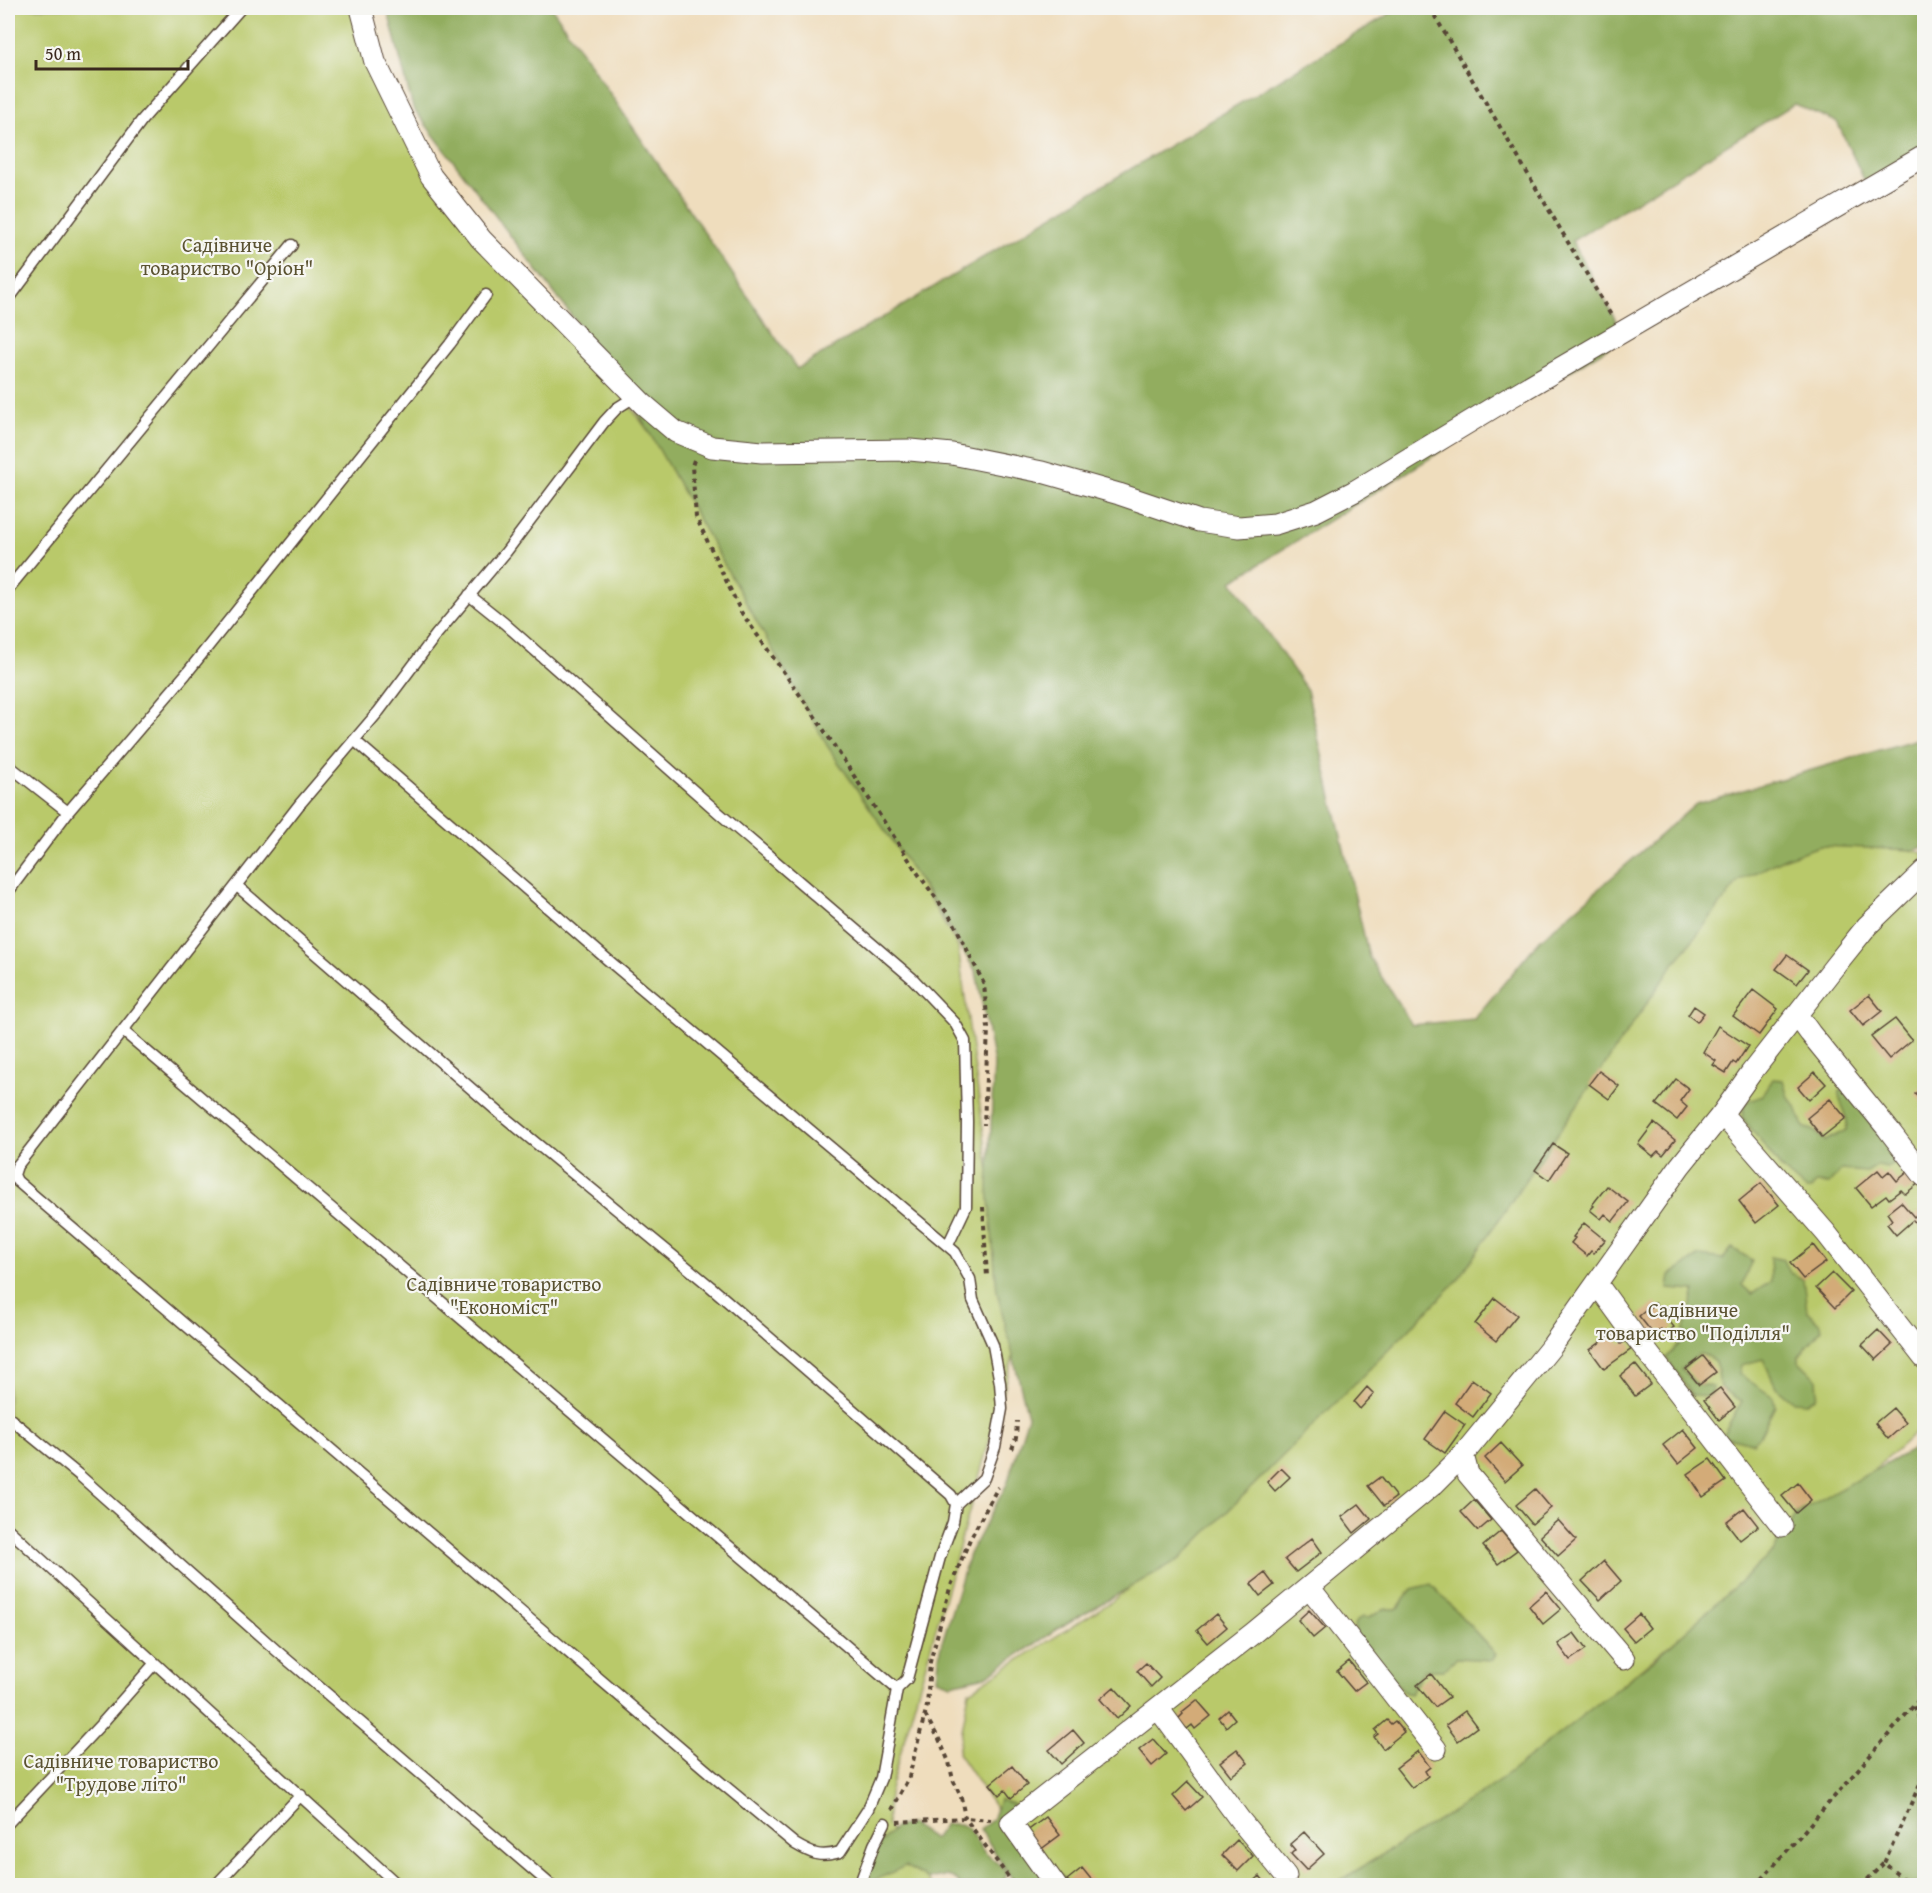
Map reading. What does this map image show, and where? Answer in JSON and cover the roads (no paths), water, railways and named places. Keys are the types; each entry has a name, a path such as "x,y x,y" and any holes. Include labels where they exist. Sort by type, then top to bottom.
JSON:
{"street":[{"path":"361,8 375,62 431,176 481,239 636,396 676,432 711,447 762,452 910,450 952,454 1064,478 1199,521 1239,527 1275,524 1316,511 1355,491 1924,156"},
{"path":"1056,1886 1011,1822 1309,1587 1434,1484 1463,1455 1545,1354 1680,1166 1867,926 1922,879"},
{"path":"1797,1015 1924,1176"},
{"path":"1722,1114 1826,1233 1924,1358"},
{"path":"1597,1284 1782,1526"},
{"path":"1463,1455 1468,1474 1624,1659"},
{"path":"1309,1587 1436,1749"},
{"path":"1158,1708 1240,1820 1286,1876"}],"lane":[{"path":"8,300 142,120 241,8"},
{"path":"8,589 292,246"},
{"path":"8,892 68,812 186,674 450,344 486,295"},
{"path":"354,740 600,953 948,1245 955,1252 970,1279 973,1300 993,1345 1000,1383 1002,1409 994,1447 984,1478 956,1504 953,1522 940,1557 907,1679 897,1689 881,1778 868,1809 840,1852 826,1857 809,1852 795,1844 17,1181 14,1175 17,1166 299,805 506,552 604,422 617,408 636,396"},
{"path":"469,596 504,623 720,814 912,978 955,1023 965,1041 966,1207 948,1245"},
{"path":"8,765 68,812"},
{"path":"237,886 503,1116 711,1287 925,1471 951,1495 956,1504"},
{"path":"123,1031 897,1689"},
{"path":"8,1417 79,1475 278,1651 552,1886"},
{"path":"8,1529 399,1886"},
{"path":"8,1823 155,1663"},
{"path":"215,1886 301,1795"},
{"path":"859,1886 885,1822"}],"park label":[{"name":"Садівниче товариство \"Оріон\"","path":"227,256"},
{"name":"Садівниче товариство \"Економіст\"","path":"504,1294"},
{"name":"Садівниче товариство \"Поділля\"","path":"1693,1320"},
{"name":"Садівниче товариство \"Трудове літо\"","path":"121,1772"}]}
